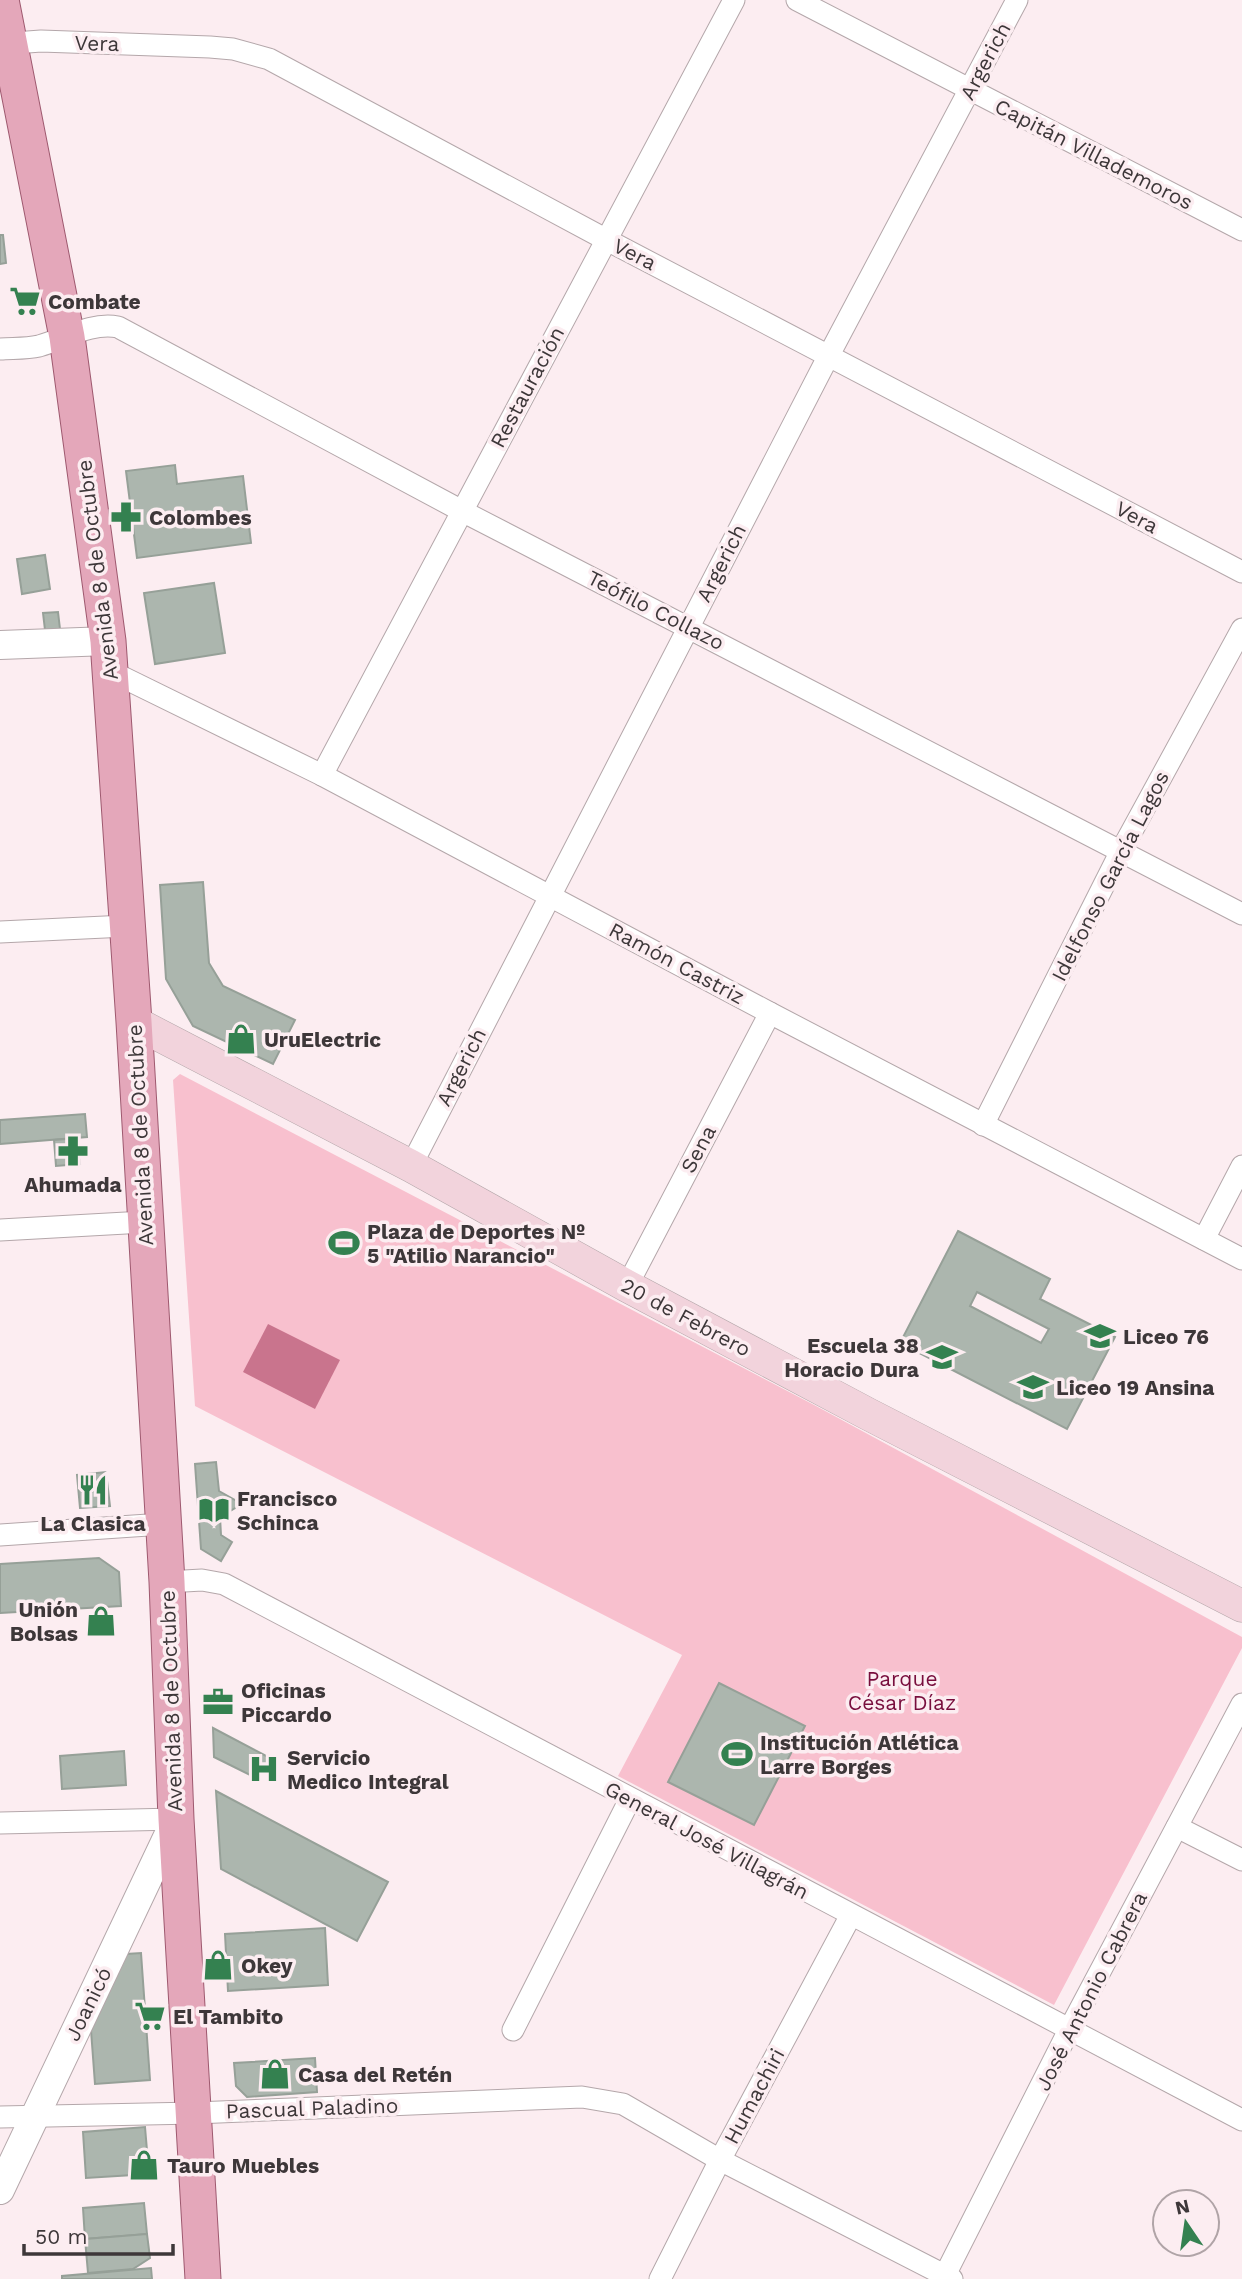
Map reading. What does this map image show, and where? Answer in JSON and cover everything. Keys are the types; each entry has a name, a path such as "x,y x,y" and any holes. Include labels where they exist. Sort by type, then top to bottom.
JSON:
{"main road":[{"name":"Avenida 8 de Octubre","path":"1,0 5,43 67,337 109,656 167,1583 176,1819 203,2279"},
{"name":"20 de Febrero","path":"134,1022 411,1166 627,1286 869,1414 1242,1606"}],"street":[{"name":"Restauración","path":"322,775 734,0"},
{"name":"Capitán Villademoros","path":"797,0 1242,230"},
{"name":"Argerich","path":"411,1166 829,355 1017,0"},
{"name":"Vera","path":"5,43 41,41 210,47 269,59 605,239 1242,572"},
{"name":"Teófilo Collazo","path":"0,349 36,347 106,325 118,327 462,511 1242,914"},
{"name":"Idelfonso García Lagos","path":"983,1125 1121,851 1242,629"},
{"path":"0,645 109,656"},
{"name":"Ramón Castriz","path":"109,656 322,775 549,896 1242,1259"},
{"path":"0,932 126,926"},
{"name":"Sena","path":"627,1286 770,1013"},
{"path":"1204,1239 1242,1166"},
{"path":"0,1230 144,1222"},
{"path":"0,1535 163,1524"},
{"name":"General José Villagrán","path":"167,1583 202,1580 224,1584 1242,2120"},
{"name":"José Antonio Cabrera","path":"947,2278 1069,2030 1242,1704"},
{"path":"513,2030 630,1799"},
{"path":"0,1823 176,1819"},
{"name":"Joanicó","path":"0,2190 176,1819"},
{"path":"1177,1826 1242,1860"},
{"name":"Humachiri","path":"660,2279 720,2160 851,1915"},
{"name":"Pascual Paladino","path":"0,2116 195,2113 582,2097 623,2104 720,2160"},
{"path":"720,2160 947,2278"}],"green space":[{"name":"Parque César Díaz","path":"180,1074 816,1406 1242,1637 1242,1648 1054,2005 618,1776 682,1655 195,1406 173,1080"}],"shaded area":[{"path":"268,1324 340,1360 315,1409 243,1372"}],"building":[{"path":"0,235 3,235 6,263 0,264"},
{"path":"175,465 177,484 243,476 251,543 137,558 126,471"},
{"path":"45,555 50,589 22,594 17,559"},
{"path":"214,583 225,653 155,664 144,593"},
{"path":"58,612 60,629 45,630 43,613"},
{"path":"203,882 209,963 223,986 295,1020 273,1064 193,1026 166,979 160,885"},
{"path":"85,1114 87,1137 0,1144 0,1120"},
{"path":"78,1138 80,1164 56,1166 54,1140"},
{"path":"958,1231 1050,1279 1040,1299 1115,1337 1067,1429 900,1343","holes":["977,1292 1049,1329 1041,1343 970,1306"]},
{"name":"Francisco Schinca","path":"216,1462 219,1491 242,1504 220,1517 221,1535 232,1542 221,1561 201,1549 195,1464"},
{"name":"La Clasica","path":"106,1472 110,1506 80,1508 77,1475"},
{"path":"99,1558 119,1572 121,1606 0,1613 0,1564"},
{"name":"Institución Atlética Larre Borges","path":"719,1683 805,1726 754,1825 668,1782"},
{"path":"213,1728 274,1760 268,1772 259,1768 254,1777 214,1757"},
{"path":"124,1751 126,1785 62,1789 60,1756"},
{"path":"216,1791 388,1882 357,1941 221,1869"},
{"path":"325,1928 328,1985 228,1991 225,1934"},
{"path":"141,1953 150,2080 95,2084 91,2030 126,1954"},
{"name":"Casa del Retén","path":"315,2058 317,2092 247,2097 236,2086 234,2063"},
{"path":"145,2127 149,2174 86,2178 83,2132"},
{"path":"144,2203 147,2234 85,2239 83,2208"},
{"path":"147,2234 150,2258 133,2269 88,2273 85,2239"},
{"path":"151,2268 152,2279 62,2279 62,2276"}],"place":[{"name":"Combate","path":"25,301"},
{"name":"Colombes","path":"126,517"},
{"name":"UruElectric","path":"241,1039"},
{"name":"Ahumada","path":"73,1151"},
{"name":"Plaza de Deportes Nº 5 \"Atilio Narancio\"","path":"344,1243"},
{"name":"Liceo 76","path":"1100,1336"},
{"name":"Escuela 38 Horacio Dura","path":"942,1357"},
{"name":"Liceo 19 Ansina","path":"1033,1387"},
{"name":"La Clasica","path":"93,1490"},
{"name":"Francisco Schinca","path":"214,1510"},
{"name":"Unión Bolsas","path":"101,1621"},
{"name":"Oficinas Piccardo","path":"218,1702"},
{"name":"Institución Atlética Larre Borges","path":"737,1754"},
{"name":"Servicio Medico Integral","path":"264,1769"},
{"name":"Okey","path":"218,1965"},
{"name":"El Tambito","path":"150,2016"},
{"name":"Casa del Retén","path":"275,2074"},
{"name":"Tauro Muebles","path":"144,2165"}]}
